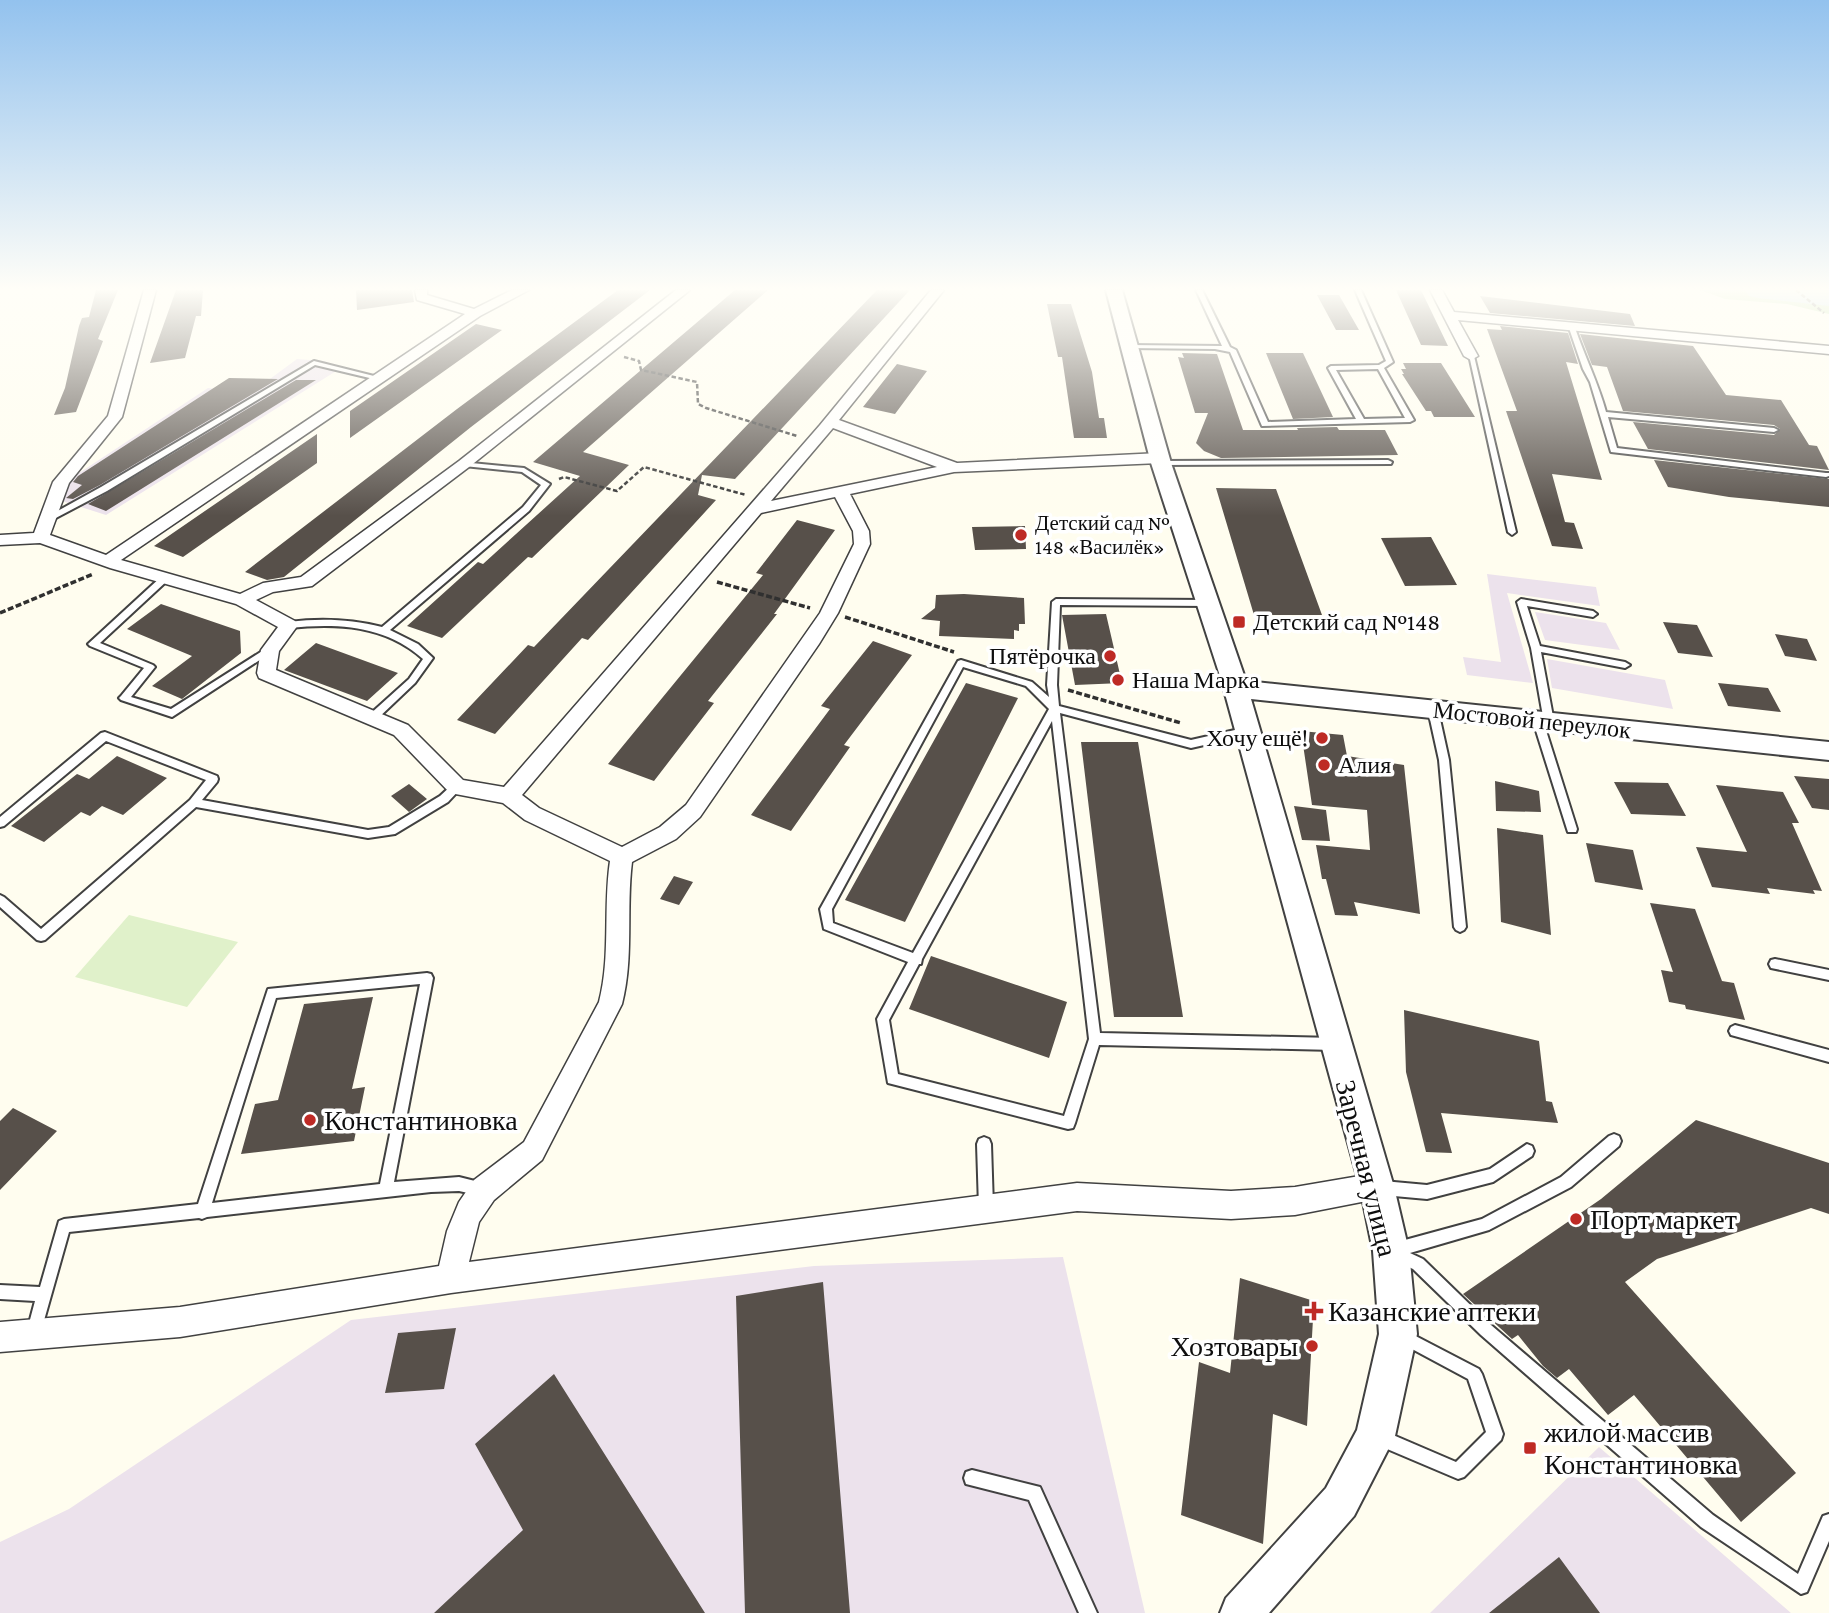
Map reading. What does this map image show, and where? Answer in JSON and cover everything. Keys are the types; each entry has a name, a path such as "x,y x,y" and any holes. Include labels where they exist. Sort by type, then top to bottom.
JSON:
{"street":[{"path":"41,538 61,482 114,417 129,365"},
{"path":"112,562 397,365"},
{"path":"243,600 269,587 306,582 464,464 589,365"},
{"path":"509,796 760,505 876,365"},
{"name":"Заречная улица","path":"1135,365 1161,461 1210,603 1236,689 1377,1187 1391,1251 1398,1334 1376,1436 1340,1502 1241,1613"},
{"path":"830,422 955,468"},
{"path":"760,505 955,468 1161,461"},
{"path":"622,857 668,833 693,811 830,613 862,544 861,531 840,491"},
{"path":"0,540 41,538 112,562 243,600 289,625 270,650 266,673 401,730 457,787 509,796 532,814 622,857"},
{"name":"Мостовой переулок","path":"1236,689 1829,751"},
{"path":"451,1279 461,1231 469,1212 484,1190 533,1151 610,1004 617,977 617,892 622,857"},
{"path":"0,1337 180,1322 451,1279 1077,1197 1231,1205 1295,1201 1377,1187"}],"lane":[{"path":"48,517 104,489 310,365"},
{"path":"324,365 378,378"},
{"path":"1240,365 1265,424 1410,420 1380,367"},
{"path":"1361,421 1331,368 1383,365"},
{"path":"1473,365 1512,532"},
{"path":"1585,365 1594,382 1614,450 1826,475"},
{"path":"1604,414 1774,430"},
{"path":"1161,461 1388,462"},
{"path":"383,631 526,509 546,484 524,470 464,464"},
{"path":"165,578 93,645 150,667 124,698 172,713 270,650"},
{"path":"1054,708 883,1019 892,1079 1068,1124 1095,1039 1054,708 1052,685 1056,601 1210,603"},
{"path":"1573,829 1544,722 1536,648 1521,602 1593,614"},
{"path":"289,625 320,620 383,631 395,634 428,658 412,681 372,718"},
{"path":"1536,648 1625,665"},
{"path":"917,960 828,926 827,909 961,663 1029,684 1054,708 1191,744 1248,731"},
{"path":"1433,710 1444,760 1460,927"},
{"path":"0,823 105,736 213,779 194,803 41,936 0,900"},
{"path":"194,803 368,834 391,831 444,799 457,787"},
{"path":"1775,964 1829,975"},
{"path":"202,1212 272,993 427,978 386,1190"},
{"path":"1735,1031 1829,1056"},
{"path":"1095,1039 1335,1044"},
{"path":"1391,1251 1484,1224 1566,1182 1614,1141"},
{"path":"984,1144 986,1207"},
{"path":"1377,1187 1427,1192 1493,1175 1527,1151"},
{"path":"34,1334 64,1226 450,1184 484,1190"},
{"path":"1391,1251 1418,1264 1486,1330 1707,1521 1801,1586 1829,1522"},
{"path":"0,1292 45,1294"},
{"path":"1376,1436 1458,1472 1495,1434 1474,1374 1398,1334"},
{"path":"972,1478 1034,1493 1088,1613"}],"path":[{"path":"640,365 641,370 697,382 698,404 706,408 814,441"},
{"path":"546,484 564,477 617,491 644,467 760,505"},
{"path":"0,613 112,562"}],"shaded area":[{"path":"289,365 334,365 341,368 106,515 62,501 67,481 208,388 251,393"},
{"path":"1487,574 1596,587 1600,606 1507,593 1533,683 1467,675 1463,657 1501,662"},
{"path":"1535,612 1606,623 1620,650 1545,640"},
{"path":"1547,659 1665,680 1673,709 1552,688"},
{"path":"1063,1257 1145,1613 0,1613 0,1542 69,1509 351,1320 814,1266"},
{"path":"1599,1447 1791,1613 1430,1613"}],"green space":[{"path":"129,915 238,942 187,1007 75,977"}],"building":[{"path":"70,365 94,365 76,412 54,415 65,388"},
{"path":"416,365 452,365 350,438 350,411"},
{"path":"516,365 552,365 284,577 267,580 245,572"},
{"path":"647,365 682,365 583,452 629,465 532,558 528,557 442,638 407,626 478,562 483,564 580,476 533,462"},
{"path":"805,365 840,365 735,479 702,475 698,495 716,500 588,640 582,638 495,734 457,720 528,645 534,647"},
{"path":"896,365 927,371 895,414 863,407"},
{"path":"1063,365 1090,365 1099,418 1104,418 1107,438 1074,438"},
{"path":"1181,365 1221,365 1243,430 1337,427 1339,430 1385,430 1398,455 1221,458 1204,451 1196,443 1208,413 1195,413"},
{"path":"1271,365 1309,365 1333,417 1293,419"},
{"path":"1404,365 1442,365 1475,417 1434,417 1431,411 1426,411 1402,374 1401,369 1406,369"},
{"path":"1500,365 1567,365 1602,480 1552,474 1565,522 1574,523 1583,549 1552,546 1506,411 1517,411"},
{"path":"1594,365 1706,365 1726,395 1781,400 1809,445 1817,446 1829,470 1648,449 1633,422 1774,435 1780,429 1774,425 1623,411 1607,367"},
{"path":"229,378 278,379 100,485 73,499 66,498 82,485 73,482 78,476"},
{"path":"296,380 316,380 106,511 88,504"},
{"path":"317,434 317,463 183,557 154,546"},
{"path":"1654,460 1829,479 1829,507 1729,497 1668,487"},
{"path":"1216,488 1276,489 1322,615 1254,615"},
{"path":"797,520 835,530 774,614 777,614 708,701 714,703 654,781 608,764 763,575 756,573"},
{"path":"1025,526 1026,549 975,550 972,527"},
{"path":"1431,537 1457,585 1405,586 1381,538"},
{"path":"936,595 1024,598 1025,624 1019,624 1019,631 1014,630 1014,639 939,636 940,621 921,619 935,608"},
{"path":"161,604 240,631 241,653 182,699 152,686 192,656 127,629"},
{"path":"1106,614 1122,683 1075,685 1062,615"},
{"path":"1663,622 1697,625 1713,657 1678,653"},
{"path":"1775,634 1807,639 1817,661 1785,656"},
{"path":"873,641 912,655 844,745 850,747 791,831 751,815 830,709 821,706"},
{"path":"316,643 398,673 367,701 284,670"},
{"path":"966,683 1018,698 905,922 845,900"},
{"path":"1718,683 1768,688 1781,712 1728,706"},
{"path":"1301,731 1343,735 1347,756 1404,765 1420,914 1354,902 1358,916 1335,915 1326,879 1322,879 1316,845 1370,850 1367,810 1312,805"},
{"path":"1081,742 1138,742 1183,1017 1114,1017"},
{"path":"117,756 167,778 123,815 102,806 90,816 81,812 44,842 11,826 77,774 89,779"},
{"path":"1794,776 1829,779 1829,810 1812,808"},
{"path":"1495,781 1539,791 1541,812 1496,811"},
{"path":"1614,782 1668,783 1686,816 1631,814"},
{"path":"409,784 427,799 409,812 391,796"},
{"path":"1716,785 1783,792 1799,823 1792,823 1822,891 1813,890 1815,894 1767,888 1770,894 1712,887 1696,847 1747,852"},
{"path":"1294,806 1326,810 1330,841 1302,840"},
{"path":"1497,828 1543,835 1551,935 1501,922"},
{"path":"1586,843 1633,850 1643,890 1595,882"},
{"path":"674,876 693,882 679,905 660,899"},
{"path":"1650,903 1695,909 1722,981 1734,983 1745,1020 1686,1009 1685,1005 1669,1002 1661,970 1673,972"},
{"path":"931,956 1067,1002 1049,1058 909,1009"},
{"path":"373,997 352,1089 365,1087 354,1141 241,1154 255,1104 278,1100 304,1004"},
{"path":"1404,1010 1539,1041 1546,1101 1552,1102 1558,1123 1441,1113 1452,1153 1426,1152 1406,1072"},
{"path":"13,1108 57,1131 0,1190 0,1121"},
{"path":"1696,1120 1829,1163 1829,1214 1811,1208 1657,1259 1625,1282 1796,1473 1741,1522 1634,1395 1608,1415 1569,1369 1557,1378 1543,1366 1518,1335 1512,1339 1463,1294 1601,1199"},
{"path":"1240,1278 1314,1301 1307,1426 1273,1414 1263,1544 1181,1515 1199,1362 1230,1373"},
{"path":"823,1282 850,1613 745,1613 736,1296"},
{"path":"456,1328 444,1389 385,1393 398,1333"},
{"path":"554,1374 705,1613 434,1613 523,1530 475,1444"},
{"path":"1559,1557 1600,1613 1489,1613"}],"place":[{"name":"Детский сад № 148 «Василёк»","path":"1021,535"},
{"name":"Детский сад №148","path":"1239,622"},
{"name":"Пятёрочка","path":"1110,656"},
{"name":"Наша Марка","path":"1118,680"},
{"name":"Хочу ещё!","path":"1322,738"},
{"name":"Алия","path":"1324,765"},
{"name":"Константиновка","path":"310,1120"},
{"name":"Порт маркет","path":"1576,1219"},
{"name":"Казанские аптеки","path":"1314,1311"},
{"name":"Хозтовары","path":"1312,1346"},
{"name":"жилой массив Константиновка","path":"1530,1448"}]}
